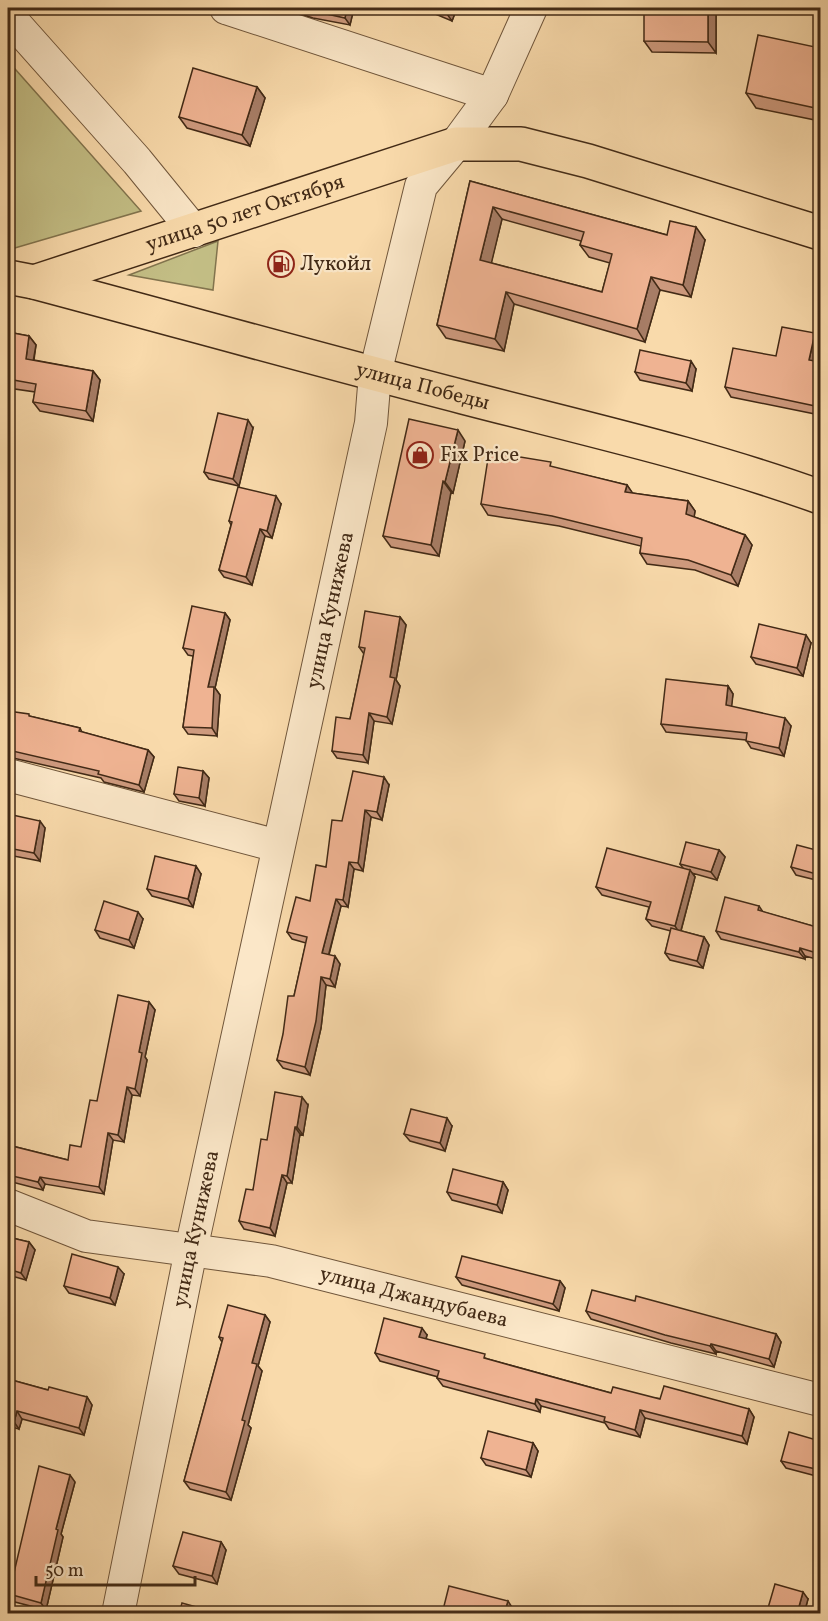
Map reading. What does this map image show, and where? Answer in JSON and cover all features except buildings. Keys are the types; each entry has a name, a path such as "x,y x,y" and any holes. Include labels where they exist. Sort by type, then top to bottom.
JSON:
{"main road":[{"name":"улица 50 лет Октября","path":"18,278 194,231 456,144 521,144 588,162 820,233"},
{"name":"улица Победы","path":"18,278 704,460 772,479 820,497"}],"street":[{"path":"226,8 492,95"},
{"name":"улица Кунижева","path":"118,1614 191,1250 371,423 375,374 421,186 492,95 531,8"},
{"path":"8,16 136,161 194,231"},
{"path":"8,775 278,846"},
{"name":"улица Джандубаева","path":"8,1205 86,1236 271,1261 820,1400"}],"shaded area":[{"path":"8,61 141,211 8,250"},
{"path":"218,241 213,290 129,275"}],"place":[{"name":"Лукойл","path":"281,264"},
{"name":"Fix Price","path":"420,455"}]}
